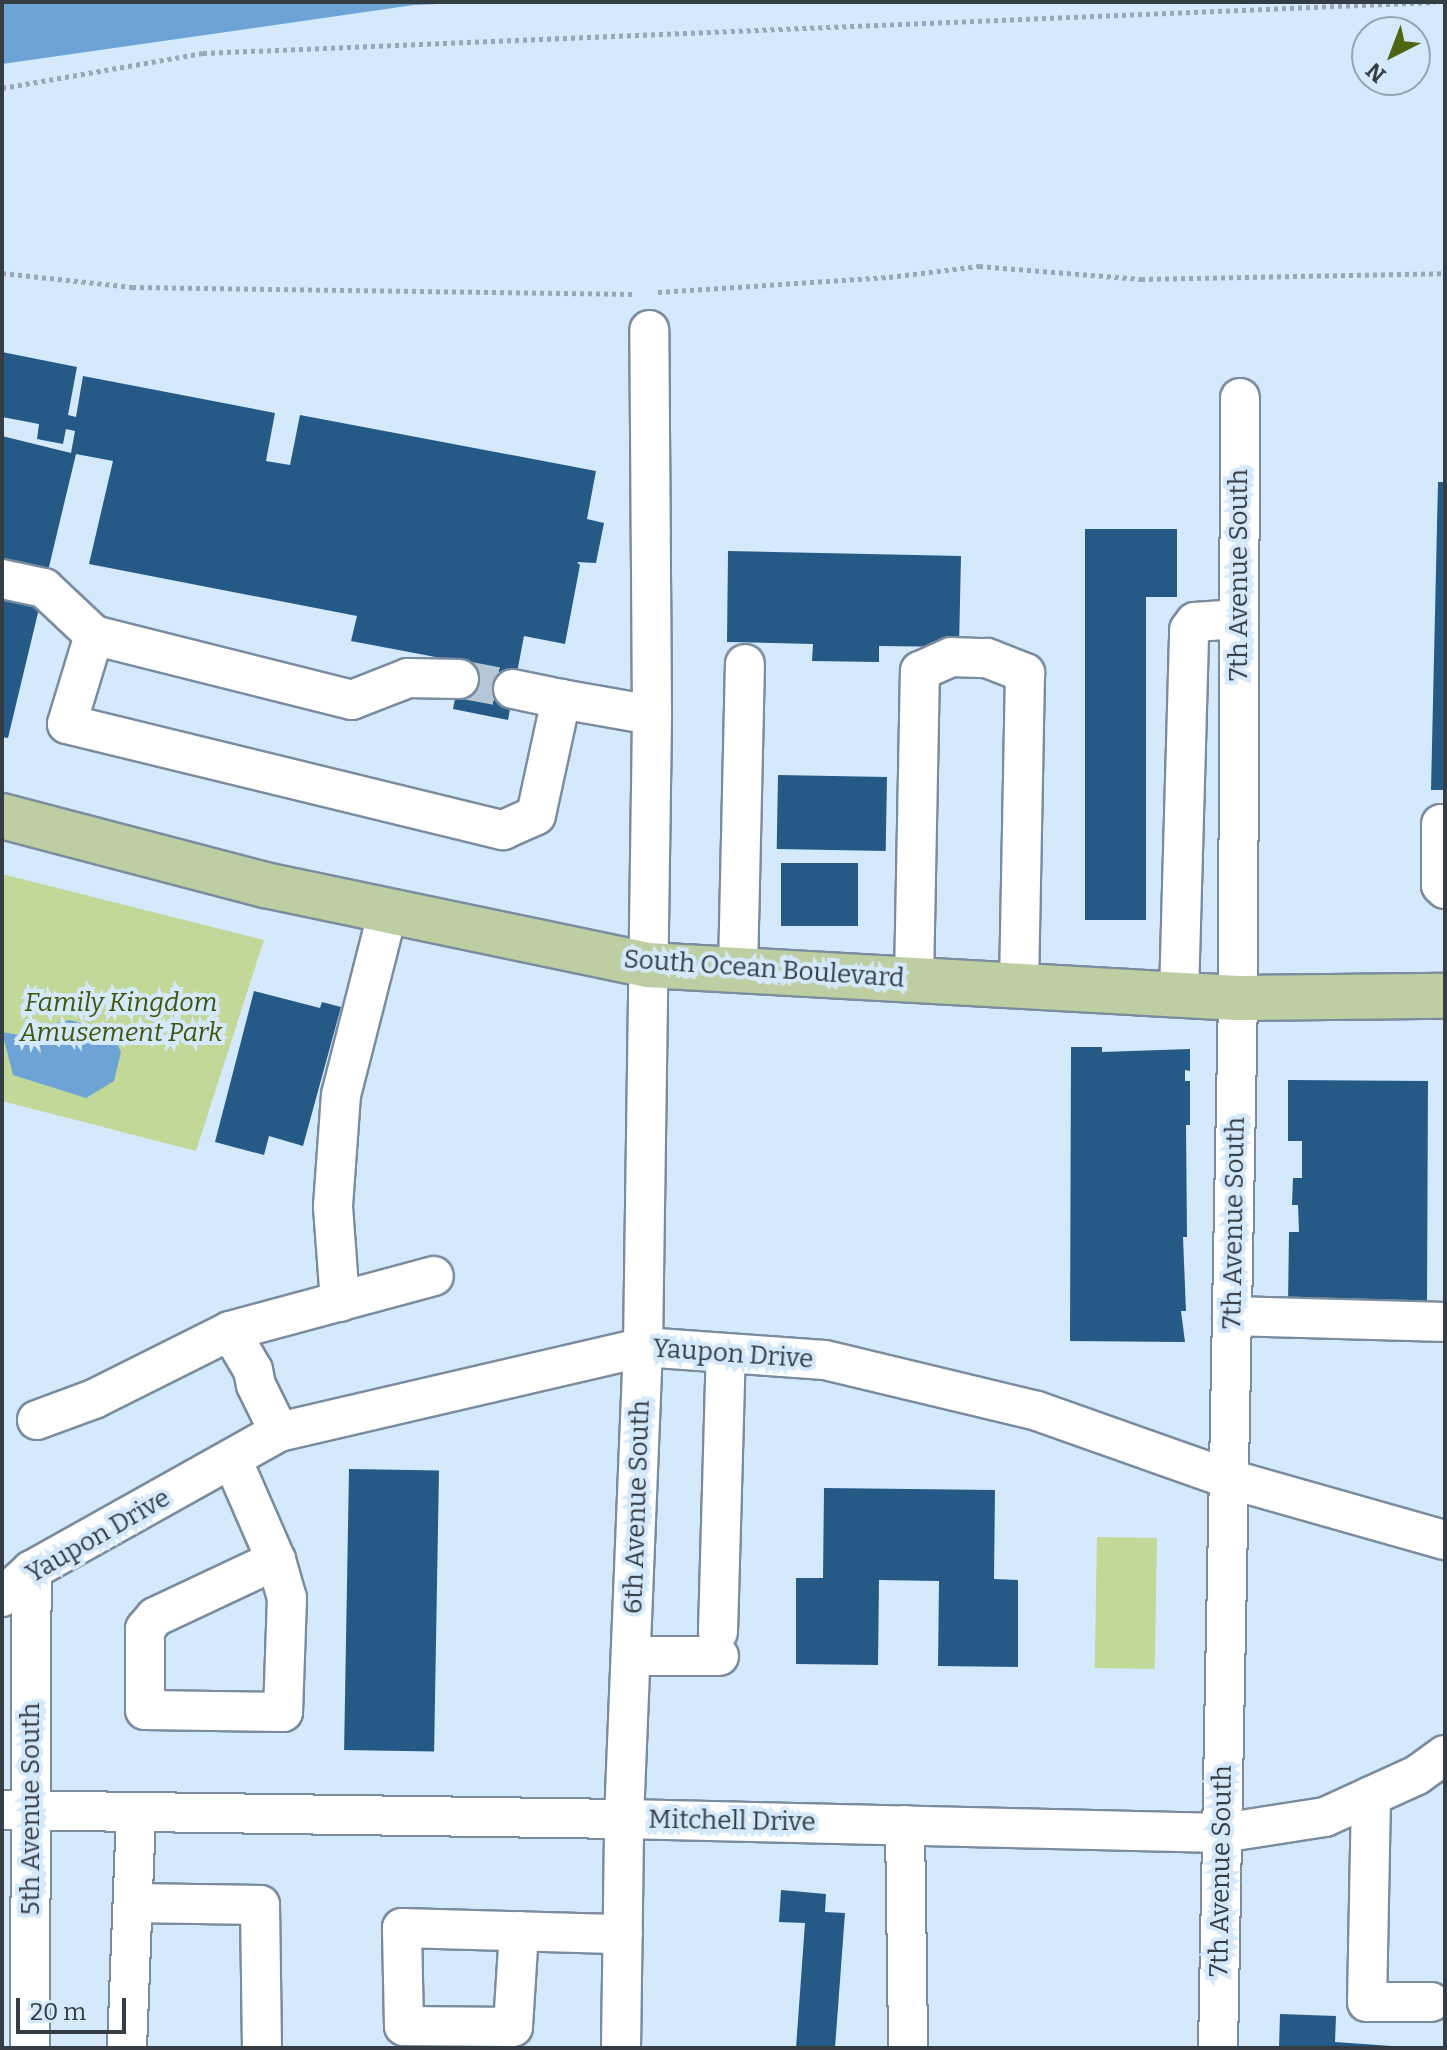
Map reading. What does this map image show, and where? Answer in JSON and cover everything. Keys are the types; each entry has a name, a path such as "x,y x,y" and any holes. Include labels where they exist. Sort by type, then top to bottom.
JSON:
{"main road":[{"name":"South Ocean Boulevard","path":"2,816 265,885 647,965 1238,998 1445,996"}],"street":[{"name":"6th Avenue South","path":"621,2048 624,1819 643,1347 652,715 649,330"},
{"name":"7th Avenue South","path":"1218,2048 1238,998 1240,398"},
{"path":"2,579 44,588 94,635 352,700 408,678 459,679"},
{"path":"1179,995 1189,630 1195,622 1239,619"},
{"path":"94,635 67,724 503,830 536,815 561,699"},
{"path":"914,980 920,671 951,657 987,658 1025,673 1019,986"},
{"path":"738,970 745,664"},
{"path":"513,689 652,715"},
{"path":"1441,824 1441,885 1445,889"},
{"path":"340,1302 333,1206 341,1095 388,911"},
{"path":"37,1420 94,1399 230,1331 434,1276"},
{"path":"1232,1316 1445,1322"},
{"path":"230,1331 253,1370 256,1385 279,1432"},
{"name":"Yaupon Drive","path":"2,1597 32,1570 279,1432 643,1347 825,1360 1037,1411 1229,1479 1445,1540"},
{"path":"632,1656 719,1644 726,1353"},
{"path":"232,1459 276,1560 287,1598 283,1712 145,1710 145,1629 155,1617 276,1560"},
{"name":"5th Avenue South","path":"30,2048 16,1811 32,1570"},
{"name":"Mitchell Drive","path":"16,1811 624,1819 1222,1833 1325,1817 1417,1775 1445,1755"},
{"path":"1371,1796 1367,2002 1431,2002"},
{"path":"127,2048 136,1812"},
{"path":"905,1825 908,2048"},
{"path":"133,1903 260,1905 262,2048"},
{"path":"519,1931 623,1934"}],"path":[{"path":"2,88 203,53 1435,2"},
{"path":"655,292 889,277 979,266 1141,279 1445,273"},
{"path":"2,273 132,287 640,293"}],"green space":[{"name":"Family Kingdom Amusement Park","path":"2,874 264,940 196,1151 2,1101"},
{"path":"1097,1537 1157,1538 1155,1669 1095,1668"}],"water":[{"path":"2,2 485,2 414,5 2,64"},
{"path":"70,1020 111,1032 121,1052 114,1081 86,1098 13,1075 2,1032 31,1037 35,1027"}],"building":[{"path":"2,352 77,367 68,415 76,417 83,376 275,413 266,461 290,465 300,415 596,471 587,519 604,523 596,563 577,562 580,565 565,644 524,636 508,720 453,709 462,662 351,641 357,616 89,564 113,461 76,454 8,738 2,737 2,436 71,453 75,431 66,429 63,444 37,439 39,424 2,417"},
{"path":"1438,482 1445,482 1445,790 1431,790"},
{"path":"1085,529 1177,529 1177,597 1146,597 1146,920 1085,920"},
{"path":"728,551 961,556 959,647 879,646 879,662 812,661 813,644 727,642"},
{"path":"778,775 887,777 886,851 777,849"},
{"path":"781,863 858,863 858,926 781,926"},
{"path":"254,991 320,1008 322,1002 341,1007 303,1146 269,1136 264,1155 215,1142"},
{"path":"1071,1047 1102,1047 1102,1052 1190,1049 1190,1071 1185,1070 1185,1081 1190,1081 1190,1125 1186,1125 1187,1237 1183,1237 1186,1311 1181,1311 1185,1342 1070,1341"},
{"path":"1288,1080 1428,1081 1427,1305 1288,1304 1289,1232 1299,1232 1298,1205 1292,1205 1293,1178 1302,1178 1302,1141 1288,1141"},
{"path":"349,1469 439,1471 434,1752 344,1750"},
{"path":"824,1488 995,1490 994,1579 1018,1580 1018,1667 938,1666 939,1581 879,1580 878,1665 796,1664 796,1578 823,1578"},
{"path":"781,1890 826,1894 825,1912 845,1913 835,2048 796,2048 805,1923 779,1922"},
{"path":"1280,2014 1336,2016 1335,2042 1420,2048 1279,2048"}],"tunnel":[{"path":"459,679 513,689"}]}
